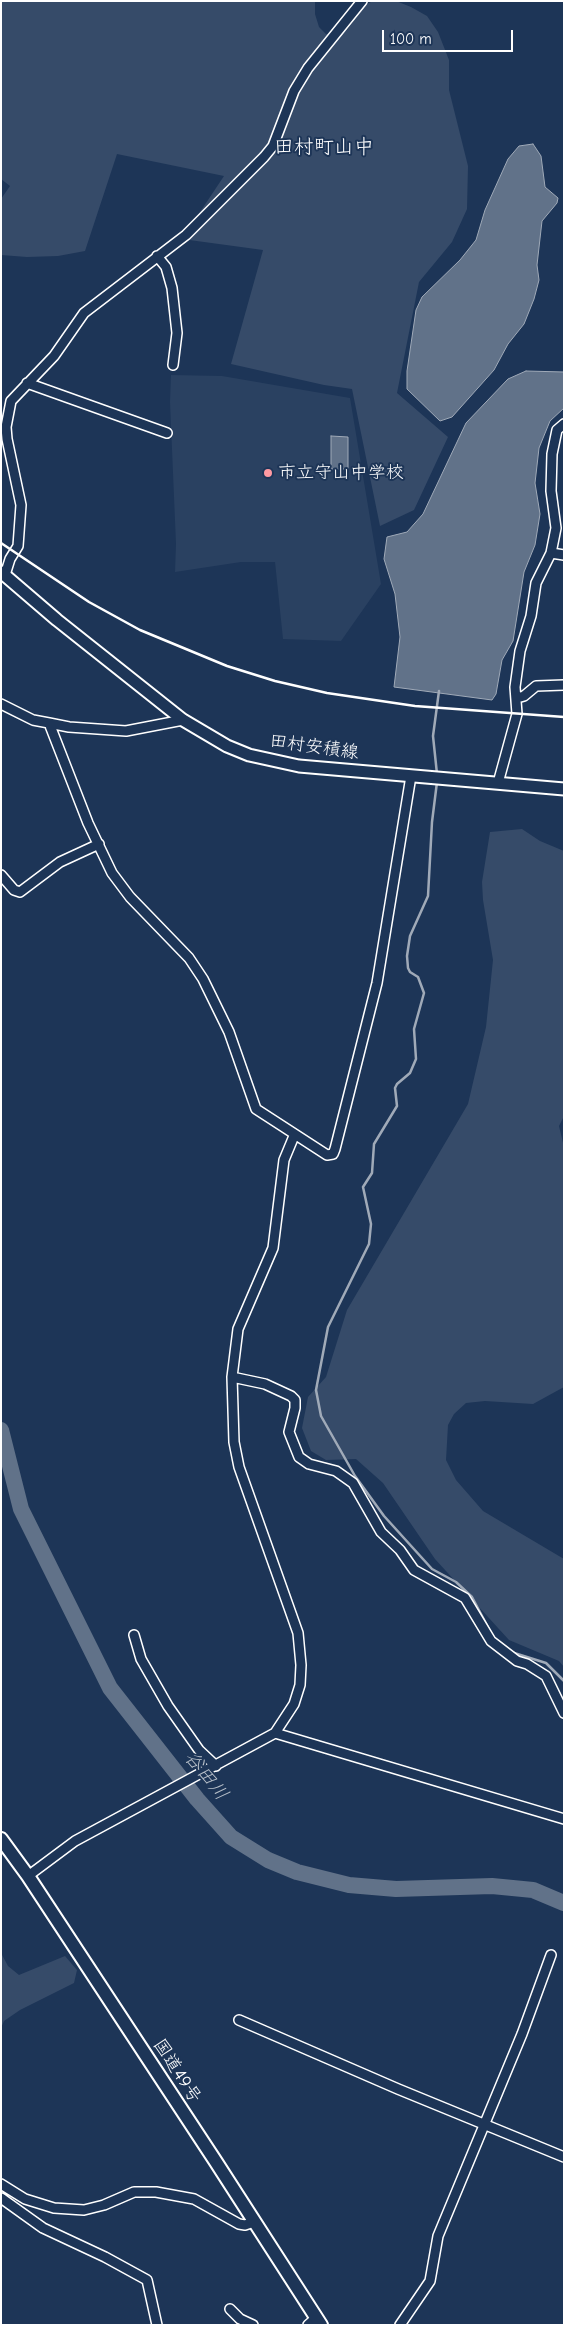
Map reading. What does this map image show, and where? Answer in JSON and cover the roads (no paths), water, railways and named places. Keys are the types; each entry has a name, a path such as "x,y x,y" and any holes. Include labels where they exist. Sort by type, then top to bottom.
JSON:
{"highway":[{"name":"国道49号","path":"2,1840 28,1876 254,2222 315,2322"}],"main road":[{"name":"田村安積線","path":"3,574 64,626 183,720 227,746 276,762 299,766 564,789"}],"street":[{"path":"3,574 18,546 21,504 8,448 6,427 11,401 66,341 84,313 186,235 264,157 273,146 294,91 308,68 362,1"},
{"path":"157,256 166,267 172,288 177,333 173,365"},
{"path":"27,383 167,433"},
{"path":"498,784 517,714 515,686 520,651 531,616 535,589 551,553 556,528 551,491 552,454 558,430 564,424"},
{"path":"551,553 564,555"},
{"path":"517,698 524,696 536,686 564,685"},
{"path":"1,704 33,720 69,727 126,731 183,720"},
{"path":"49,723 60,754 99,844 120,886 189,958 203,979 229,1032 256,1109 294,1136 327,1155 333,1154 335,1149 376,983 411,776"},
{"path":"1,876 14,890 20,892 60,862 99,844"},
{"path":"28,1876 75,1840 276,1733 285,1721 298,1694 301,1671 298,1633 239,1467 234,1442 232,1377 238,1329 273,1248 284,1160 294,1136"},
{"path":"232,1377 280,1389 295,1400 289,1432 299,1457 309,1464 336,1471 353,1483 381,1532 400,1550 414,1570 465,1598 490,1641 517,1661 527,1664 546,1676 564,1713"},
{"path":"134,1635 141,1659 168,1706 214,1766"},
{"path":"276,1733 564,1819"},
{"path":"400,2325 430,2281 438,2236 551,1955"},
{"path":"240,2020 564,2157"},
{"path":"1,2184 25,2199 54,2208 84,2210 104,2205 134,2192 156,2192 194,2199 239,2224 245,2225 254,2222"},
{"path":"1,2198 42,2228 106,2256 147,2280 157,2325"},
{"path":"230,2309 240,2319 253,2325"}],"waterway":[{"path":"437,774 433,736 439,691"},
{"path":"437,782 432,822 428,896 410,936 407,956 408,968 410,972 418,977 424,993 414,1029 416,1059 410,1073 395,1088 397,1106 374,1144 372,1173 363,1187 371,1224 369,1244 328,1327 316,1390 321,1416 355,1476 384,1516 432,1569 456,1582 472,1597 490,1631"},
{"name":"谷田川","path":"1,1430 21,1509 110,1688 197,1799 231,1837 268,1860 297,1872 349,1885 396,1889 492,1886 533,1890 564,1903"},
{"path":"511,1652 546,1663 564,1681"}],"railway":[{"path":"1,543 89,602 140,630 227,666 275,681 327,693 415,706 564,717"}],"place":[{"name":"市立守山中学校","path":"268,473"}],"district":[{"name":"田村町山中","path":"324,147"}]}
